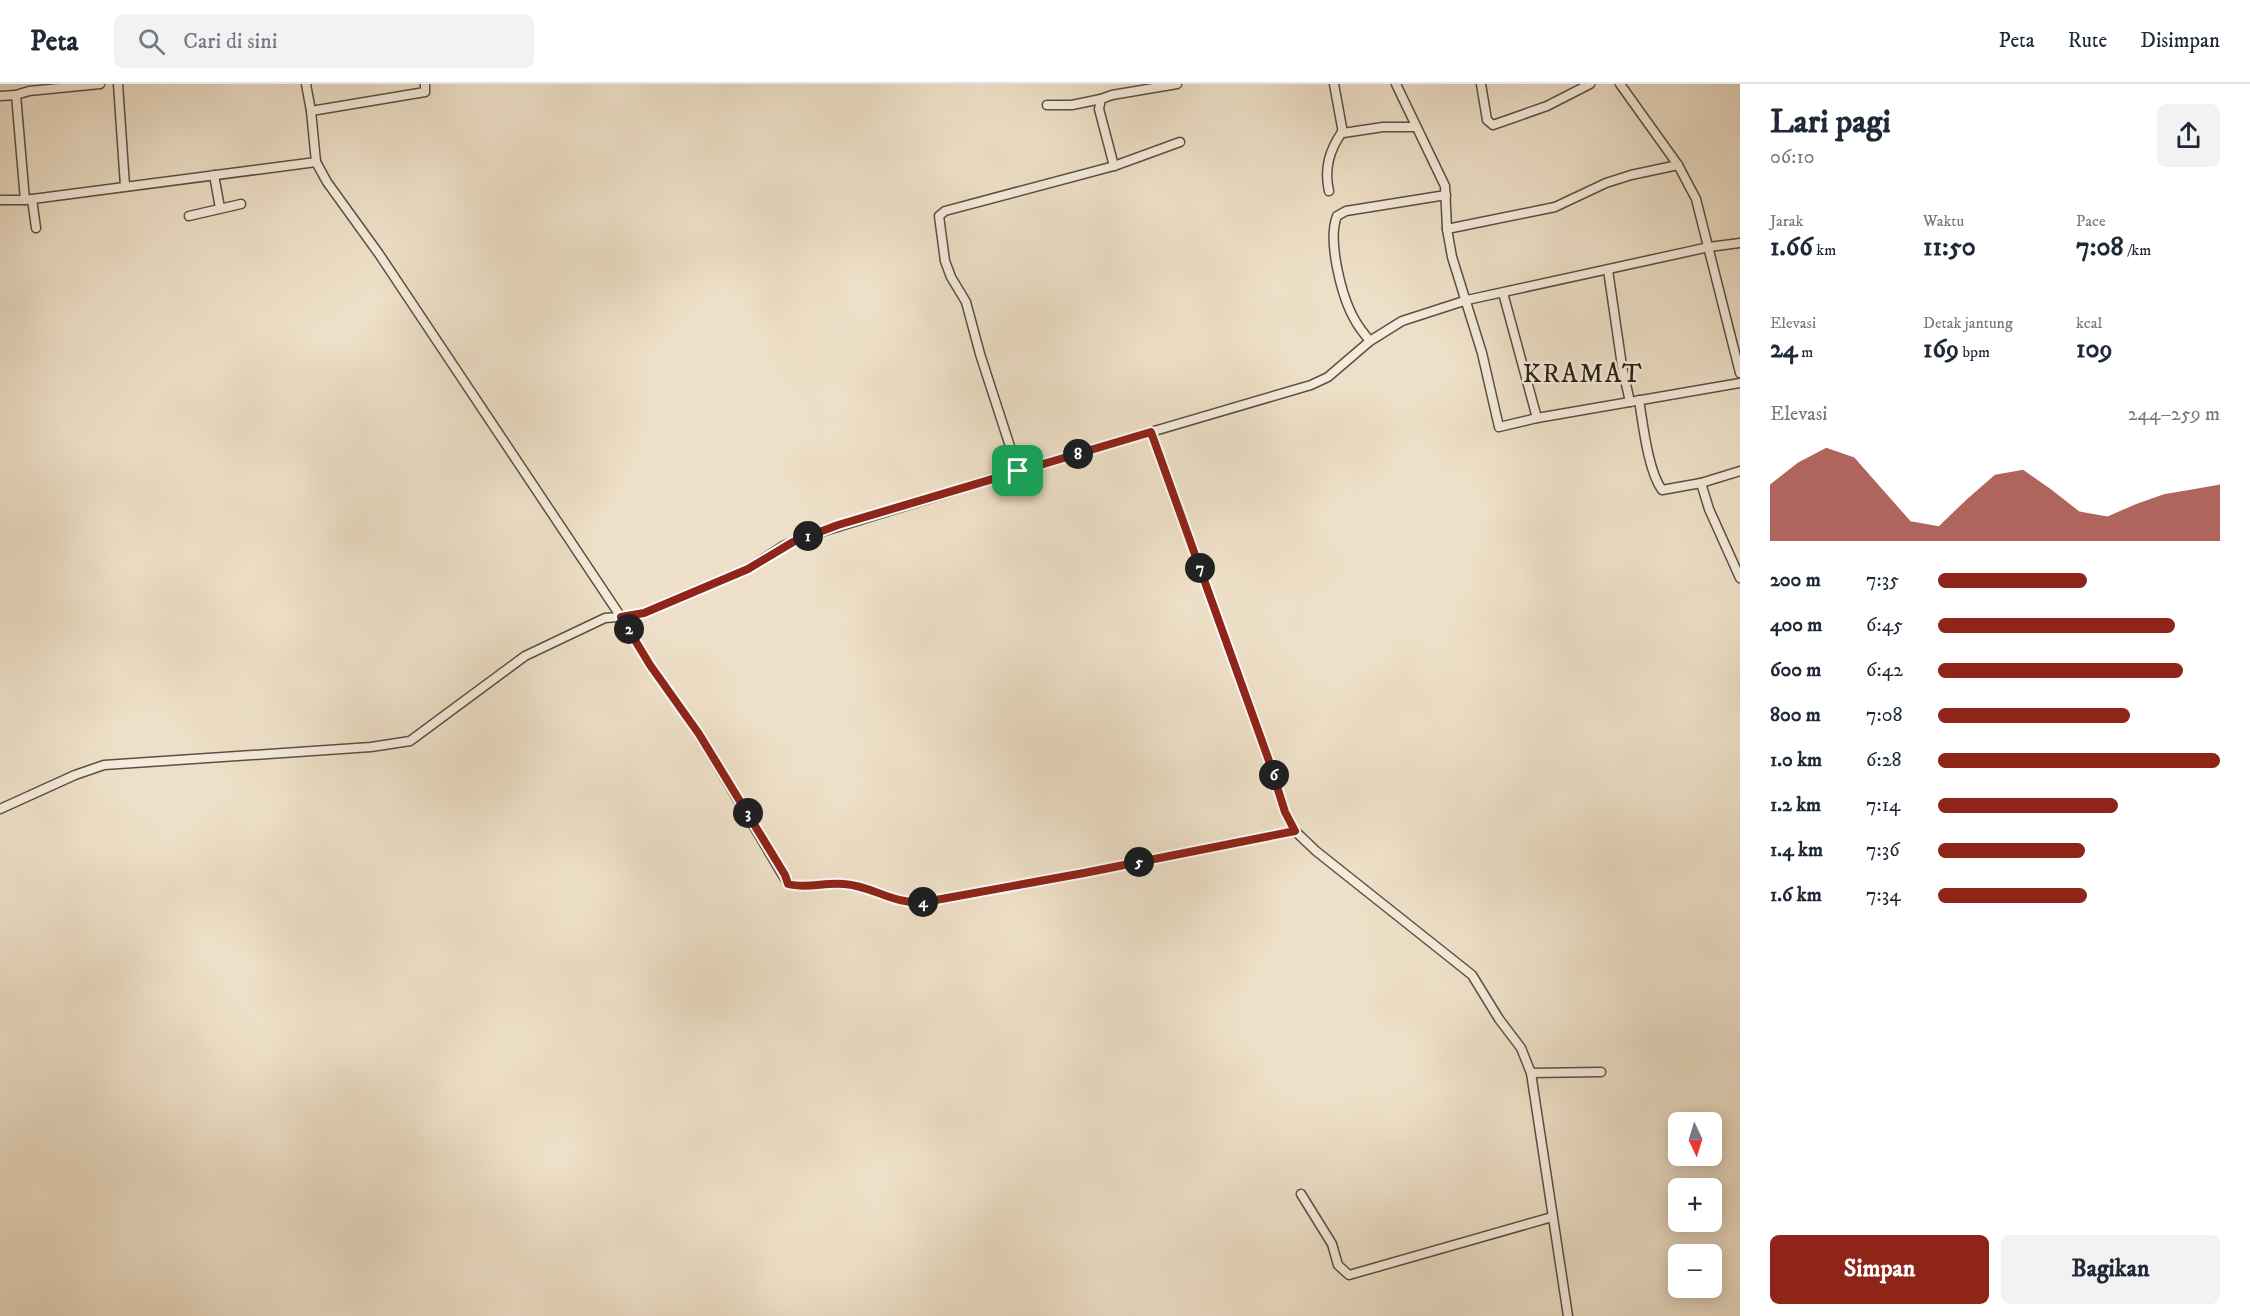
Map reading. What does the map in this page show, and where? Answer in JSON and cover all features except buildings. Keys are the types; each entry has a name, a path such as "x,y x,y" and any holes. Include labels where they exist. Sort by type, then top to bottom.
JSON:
{"street":[{"path":"1,96 100,84"},
{"path":"118,84 126,186"},
{"path":"306,84 316,162 327,182 379,254 711,754 788,884 798,887 851,885 904,902 925,902 1295,831"},
{"path":"311,111 425,92 425,84"},
{"path":"1047,105 1072,105 1112,95 1177,84"},
{"path":"1329,191 1326,172 1332,148 1342,132 1334,84"},
{"path":"1396,84 1439,171 1446,195 1447,230 1452,257 1467,300 1490,382 1498,426 1740,383"},
{"path":"1481,84 1487,120 1493,125 1547,106 1590,84"},
{"path":"1620,84 1678,165 1696,199 1740,373"},
{"path":"16,95 28,199 36,228"},
{"path":"1101,99 1099,109 1114,166"},
{"path":"1342,132 1383,127 1416,127"},
{"path":"1018,471 980,354 966,302 951,277 945,261 939,216 945,211 1114,166 1180,142"},
{"path":"0,200 28,199 316,162"},
{"path":"1447,230 1555,207 1606,183 1678,165"},
{"path":"214,175 220,208"},
{"path":"1370,341 1352,314 1337,268 1334,237 1337,216 1346,211 1446,195"},
{"path":"189,216 241,204"},
{"path":"0,809 75,775 104,765 371,747 410,741 525,656 596,621 644,613 748,569 783,546 802,538 1018,471 1311,386 1328,377 1370,341 1402,321 1467,300 1709,246 1740,243"},
{"path":"1608,270 1622,366 1660,488 1667,490 1701,483 1740,471"},
{"path":"1503,292 1537,418"},
{"path":"1151,432 1268,758 1285,812 1295,831 1316,851 1472,975 1499,1019 1521,1048 1531,1073 1568,1316"},
{"path":"1701,483 1709,509 1740,578"},
{"path":"1531,1073 1600,1072"},
{"path":"1301,1194 1332,1244 1338,1265 1349,1275 1552,1217"}],"district":[{"name":"KRAMAT","path":"1583,373"}],"route":[{"path":"1151,432 1172,496 1268,758 1285,812 1295,831 925,902 904,902 851,885 798,887 788,884 785,875 736,793 699,734 650,665 621,617 644,613 748,569 783,546 802,538 1018,471 1151,432"}]}
